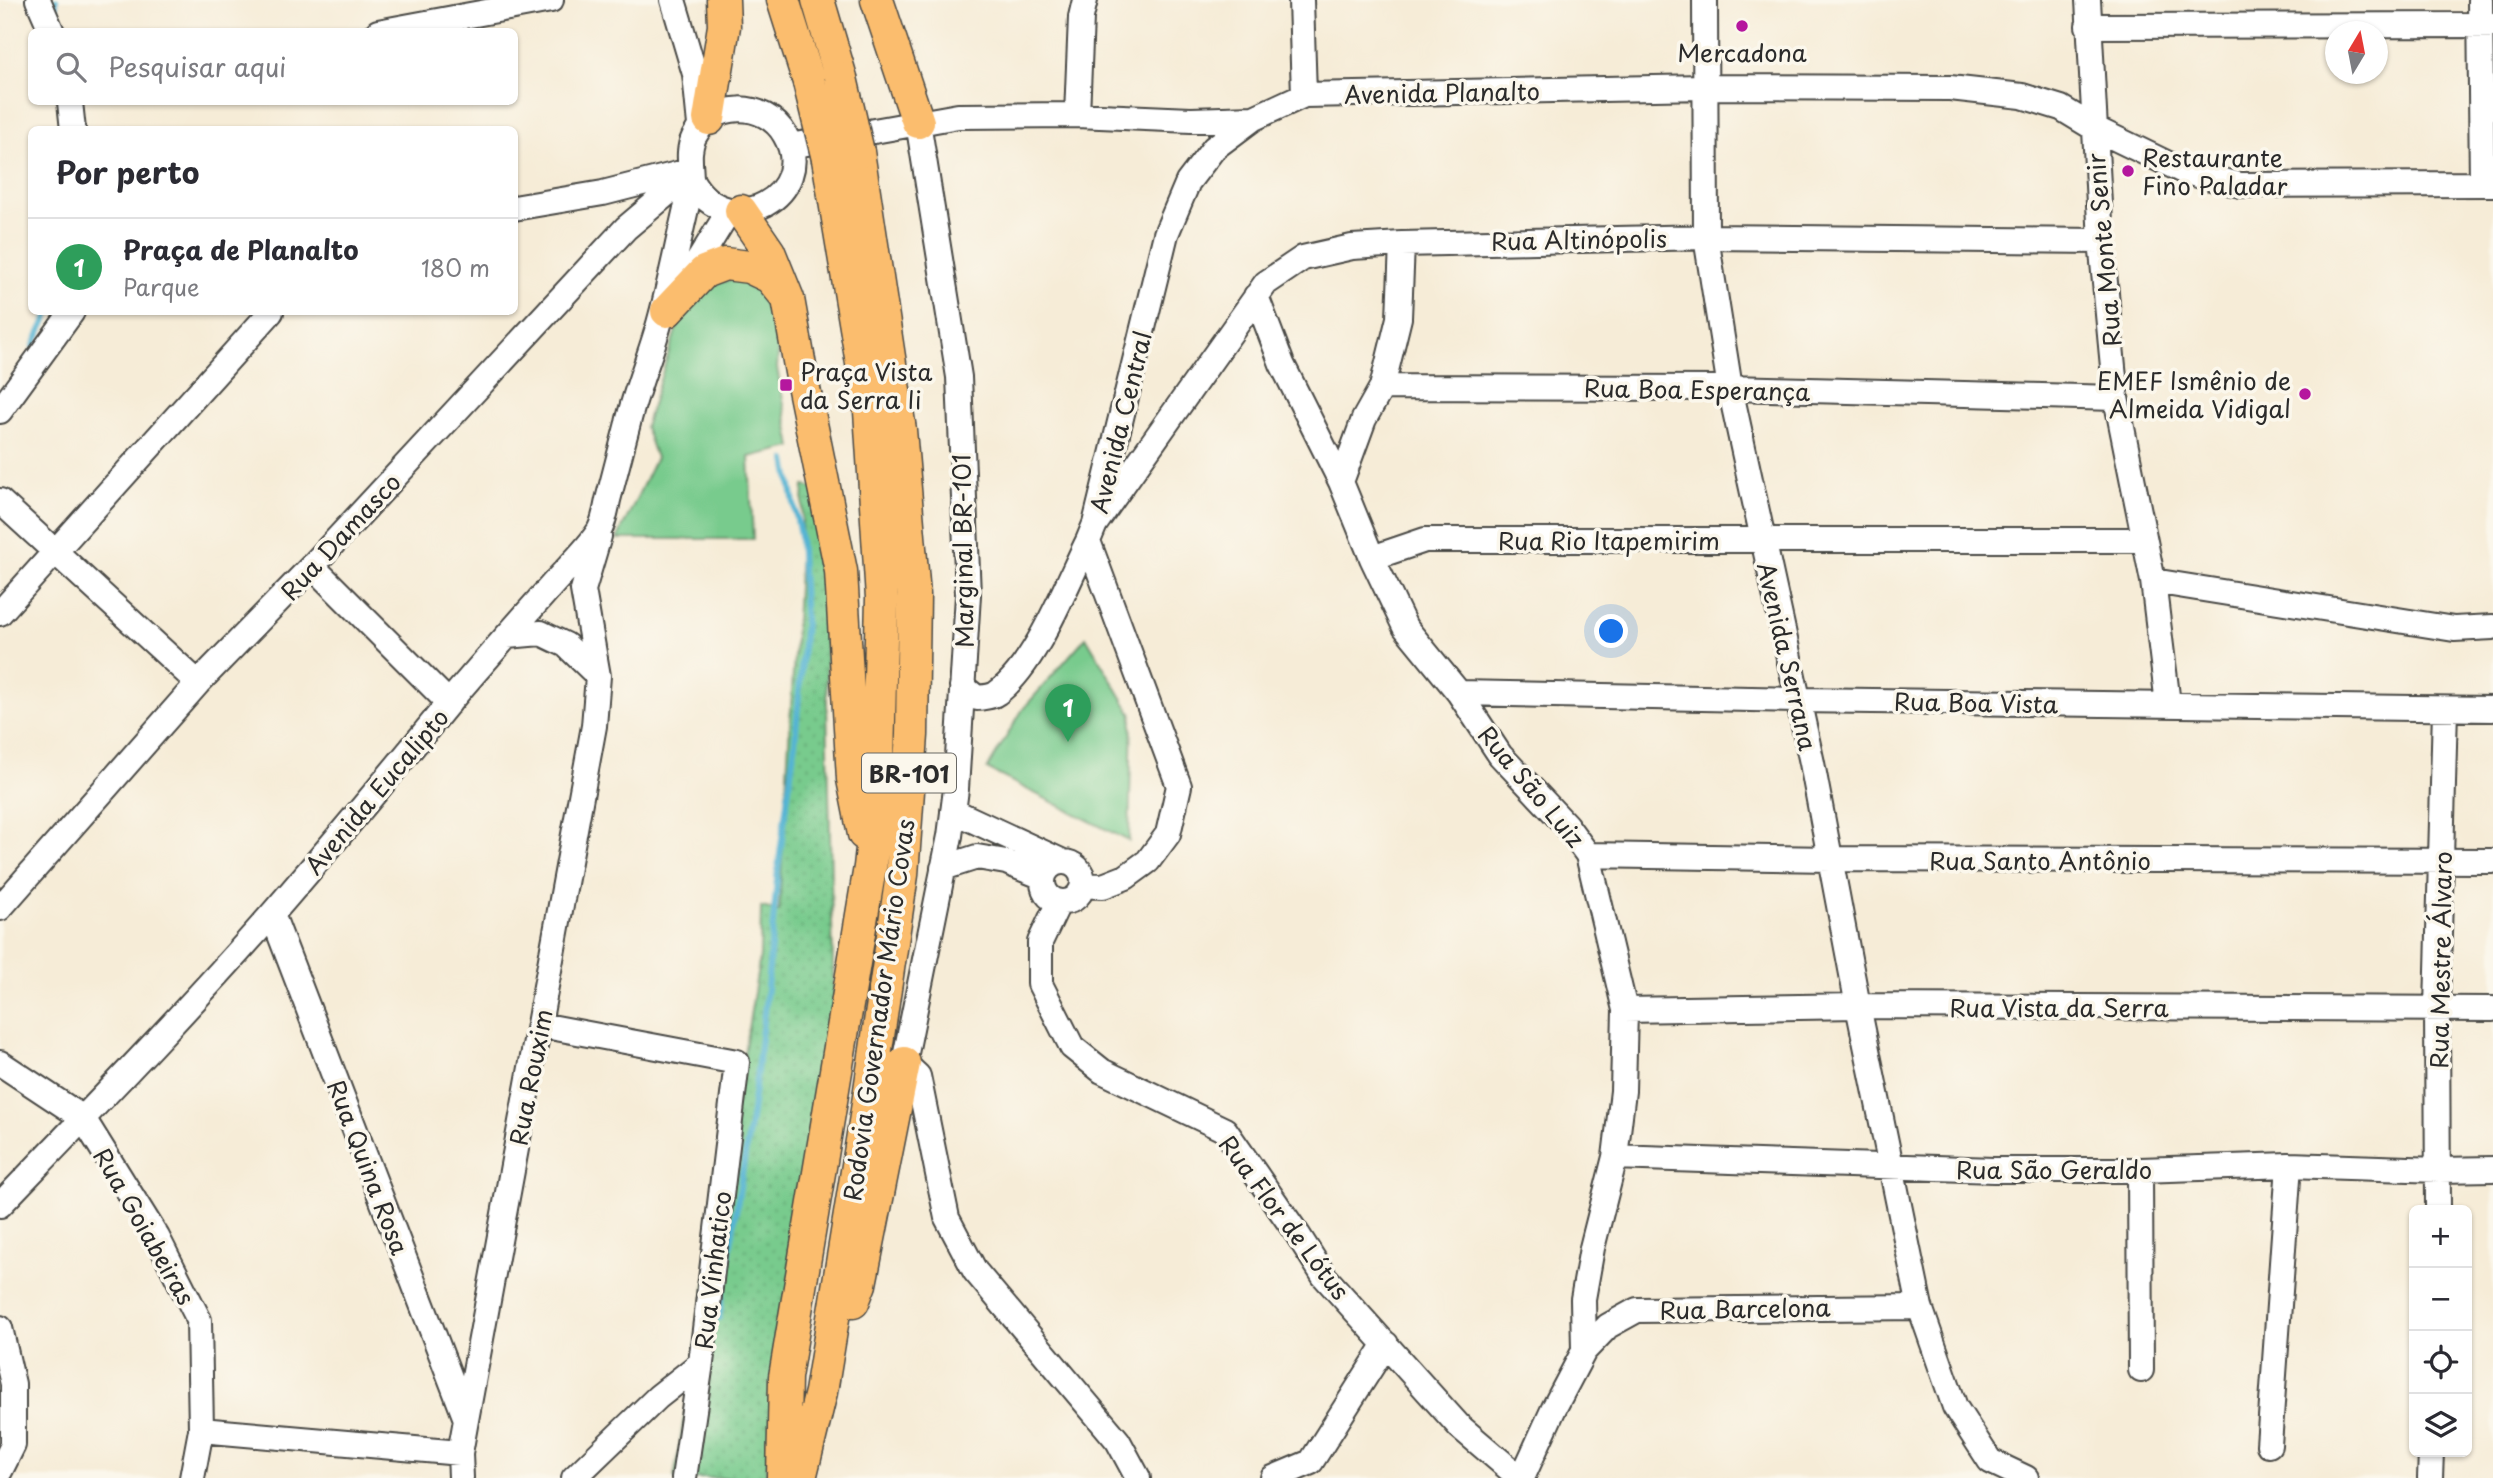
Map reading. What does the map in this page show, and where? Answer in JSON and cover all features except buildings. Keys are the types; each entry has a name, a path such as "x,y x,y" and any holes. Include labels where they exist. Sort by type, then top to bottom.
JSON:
{"main road":[{"path":"704,123 724,26 723,0"},
{"name":"Rodovia Governador Mário Covas","path":"783,0 809,82 843,155 900,430 914,595 912,735 902,875 821,1392 800,1478"},
{"name":"Rodovia Governador Mário Covas","path":"783,1478 785,1377 870,866 877,802 882,598 870,411 843,155 841,78 818,0"},
{"path":"877,0 918,122"},
{"path":"735,211 769,252 788,299 841,571 853,779 870,866"},
{"path":"663,317 704,272 725,264 750,267 770,277 788,299"},
{"path":"821,1392 860,1284 904,1063"}],"street":[{"path":"38,0 50,28"},
{"path":"399,28 551,0"},
{"path":"673,0 695,74 704,123"},
{"path":"1077,115 1081,17 1085,0"},
{"path":"1301,0 1304,95"},
{"name":"Avenida Serrana","path":"1705,0 1706,237 1730,388 1831,859 1858,1006 1920,1307 1955,1407 1990,1461 2026,1478"},
{"name":"Rua Monte Senir","path":"2088,0 2101,241 2116,398 2153,581 2168,705"},
{"path":"2480,0 2486,25 2487,184"},
{"path":"2088,26 2486,25"},
{"name":"Avenida Planalto","path":"790,146 958,116 1077,115 1191,120 1254,118 1304,95 1704,87 1950,88 2022,96 2061,108 2094,128 2185,172 2240,185 2487,184"},
{"path":"70,105 73,126"},
{"path":"732,109 757,111 777,125 790,146 791,171 780,193 760,208 735,211 712,204 703,196 691,175 689,150 704,123 732,109"},
{"name":"Avenida Central","path":"962,686 977,698 995,696 1035,648 1091,532 1166,234 1188,182 1214,148 1254,118"},
{"path":"1188,182 1194,160 1196,135 1191,120"},
{"name":"Marginal BR-101","path":"904,1063 953,811 968,595 959,377 918,122"},
{"path":"518,207 691,175"},
{"name":"Rua Damasco","path":"0,908 198,683 312,566 626,228 691,175"},
{"name":"Avenida Eucalipto","path":"0,1205 272,914 449,703 601,528 630,415 663,317 691,175"},
{"path":"603,193 621,200 626,213 626,228 645,223 660,225 671,233 677,244"},
{"name":"Avenida Eucalipto","path":"663,317 735,211"},
{"name":"Rua Altinópolis","path":"1091,532 1256,296 1266,284 1303,258 1352,247 1402,244 1706,237 2101,241"},
{"path":"1341,482 1364,419 1382,387 1399,317 1402,244"},
{"name":"Rua São Luiz","path":"1256,296 1282,364 1341,482 1372,558 1405,627 1459,693 1500,755 1566,825 1588,855 1625,1010 1623,1091 1615,1157 1592,1248 1583,1300 1584,1351 1553,1408 1521,1478"},
{"path":"0,411 70,315"},
{"path":"0,613 268,315"},
{"name":"Rua Boa Esperança","path":"1382,387 1730,388 2116,398"},
{"path":"1119,426 1123,439 1133,446 1150,446"},
{"path":"0,501 198,683"},
{"name":"Rua Rouxim","path":"461,1478 460,1453 594,726 598,676 583,590 601,528"},
{"path":"1083,885 1103,886 1126,877 1148,861 1168,834 1179,786 1091,532"},
{"name":"Rua Rio Itapemirim","path":"1372,558 1425,540 2144,540"},
{"path":"312,566 449,703"},
{"path":"2153,581 2455,629 2493,627"},
{"path":"507,636 541,633 566,645 598,676"},
{"name":"Rua Boa Vista","path":"1459,693 1798,701 2493,709"},
{"name":"Rua Mestre Álvaro","path":"2438,1205 2437,1008 2445,709"},
{"path":"953,811 1076,866 1083,878 1083,885 1082,891 1071,902 1053,900 1044,890 1043,877 1051,866 1063,862"},
{"name":"Rua Santo Antônio","path":"1588,855 1831,859 2493,861"},
{"path":"943,869 977,857 1006,862 1043,877"},
{"name":"Rua Flor de Lótus","path":"1059,902 1040,942 1040,984 1072,1047 1102,1071 1225,1130 1324,1276 1459,1426 1521,1478"},
{"name":"Rua Quina Rosa","path":"272,914 466,1420"},
{"name":"Rua Vista da Serra","path":"1625,1010 1858,1006 2493,1009"},
{"name":"Rua Vinhatico","path":"540,1025 737,1062 701,1363 684,1478"},
{"name":"Rua Goiabeiras","path":"0,1063 83,1118 157,1237 199,1320 201,1430 192,1478"},
{"path":"904,1063 918,1076 947,1218 975,1271 1118,1441 1138,1478"},
{"name":"Rua São Geraldo","path":"1615,1157 1994,1170 2140,1170 2289,1165 2493,1169"},
{"path":"2269,1445 2289,1165"},
{"path":"2140,1170 2141,1370"},
{"name":"Rua Barcelona","path":"1584,1351 1608,1326 1637,1310 1920,1307"},
{"path":"0,1328 13,1384 13,1445 0,1471"},
{"path":"1273,1478 1315,1470 1386,1345"},
{"path":"574,1478 658,1397 701,1363"},
{"path":"201,1430 460,1453"},
{"path":"2430,1478 2431,1457"}],"green space":[{"name":"Praça Vista da Serra Ii","path":"739,279 763,288 781,317 777,368 792,447 749,457 753,539 617,539 656,458 645,427 677,327 699,291 715,283"},
{"path":"804,486 822,489 836,1095 765,1478 674,1478 760,956 761,907 779,911"},
{"path":"1086,637 1132,715 1129,841 987,769 1023,709"}],"waterway":[{"path":"56,0 56,19"},
{"path":"33,347 49,315"},
{"path":"719,1318 752,1112 778,869 795,743 805,621 800,536 786,460"}],"place":[{"name":"Mercadona","path":"1742,26"},
{"name":"Restaurante Fino Paladar","path":"2128,171"},
{"name":"Praça Vista da Serra Ii","path":"786,385"},
{"name":"EMEF Ismênio de Almeida Vidigal","path":"2305,394"},
{"name":"Praça de Planalto","path":"1068,742"}]}
